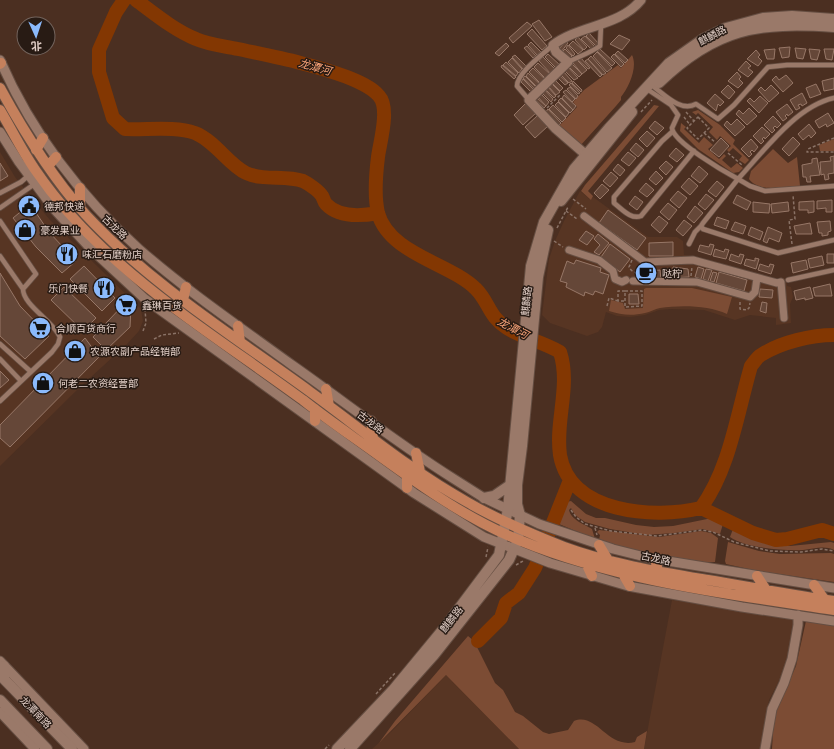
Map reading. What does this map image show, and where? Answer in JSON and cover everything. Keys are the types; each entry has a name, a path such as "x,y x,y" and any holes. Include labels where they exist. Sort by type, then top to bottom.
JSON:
{"main road":[{"name":"麒麟路","path":"350,749 434,655 506,564 518,540 520,515 517,504 517,485 526,360 525,318 531,266 541,229 568,177 585,154 669,64 703,39 737,24 763,18 792,16 834,19"},
{"name":"麒麟路","path":"335,745 393,690 445,627 496,560 502,545 508,509 526,360 535,313 544,244 556,208 580,175 639,102 653,92 690,57 710,44 741,32 778,25 834,27"},
{"name":"古龙路","path":"0,88 36,150 80,208 129,256 183,300 240,342 420,472 465,501 506,522 535,534 552,546 586,563 623,574 834,610"},
{"name":"古龙路","path":"0,110 35,177 122,266 161,298 407,476 459,510 518,540 538,547 552,546 658,571 829,600"},
{"path":"36,150 44,138"},
{"path":"48,166 56,157"},
{"path":"80,188 80,208"},
{"path":"183,300 186,288"},
{"path":"238,326 240,342"},
{"path":"326,389 329,406"},
{"path":"315,409 315,421"},
{"path":"371,421 372,438"},
{"path":"416,454 420,472"},
{"path":"407,476 407,488"},
{"path":"484,498 494,496 510,485"},
{"path":"599,545 608,560"},
{"path":"655,558 658,571"},
{"path":"586,563 592,576"},
{"path":"623,574 630,586"},
{"path":"757,576 766,590"},
{"path":"814,585 829,600"},
{"name":"龙潭南路","path":"2,670 72,749"},
{"name":"龙潭南路","path":"0,700 47,749"}],"street":[{"path":"585,154 529,100 568,62 556,52 553,45 575,32 601,24 631,10 641,0"},
{"path":"0,62 19,99 56,157 80,188 129,240 186,288 238,326 416,454 484,498 539,524 599,545 655,558 834,588"},
{"path":"0,132 35,177 54,209 145,299 407,488 458,522 514,550 592,576 630,586 834,621"},
{"path":"584,216 645,262 693,260 777,283 781,282 784,318"},
{"path":"569,250 599,260 613,271 614,279 622,282 690,281 750,297 755,292 758,278"},
{"path":"765,749 772,709 784,683 792,659 798,625 798,615"},
{"path":"2,670 84,749"},
{"path":"0,712 36,749"}],"lane":[{"path":"568,62 577,56 593,51 600,46 601,24"},
{"path":"529,100 517,86 518,80 539,57 553,45"},
{"path":"672,132 672,128 683,111 696,104 700,105 718,119 734,105 768,67 787,65 834,65"},
{"path":"653,92 674,102 683,111"},
{"path":"653,92 671,106 683,111"},
{"path":"689,244 695,232 738,179 793,121 812,107 834,98"},
{"path":"672,132 694,151 750,186 765,191 834,186"},
{"path":"672,132 668,133 614,197 614,203 629,216 638,218 641,216 694,151"},
{"path":"0,193 35,177"},
{"path":"0,208 35,177"},
{"path":"0,221 36,274 23,289"},
{"path":"701,226 708,231 773,252 793,250 834,240"},
{"path":"0,256 23,289 23,294 28,301 56,329 60,337 58,344 52,352 30,371 0,401"},
{"path":"788,280 834,270"},
{"path":"0,344 30,371"},
{"path":"0,359 21,381"}],"path":[{"path":"640,115 653,92"},
{"path":"541,113 560,94"},
{"path":"683,111 694,121"},
{"path":"683,111 690,125"},
{"path":"698,117 709,128 698,139 687,128 694,121 698,117"},
{"path":"704,133 715,142"},
{"path":"833,155 833,152 807,152 808,149 834,138"},
{"path":"817,146 819,152"},
{"path":"728,153 748,168"},
{"path":"793,190 795,219 789,220 793,250"},
{"path":"556,230 561,217 576,192"},
{"path":"551,245 553,240 569,250"},
{"path":"635,255 629,267 631,271 635,273 639,272 645,262"},
{"path":"690,281 693,260"},
{"path":"618,301 618,291 625,291 642,291 642,306 625,307 625,291"},
{"path":"741,294 740,309 744,310 750,308 750,297"},
{"path":"607,306 609,298 618,301 625,301"},
{"path":"154,339 170,334 185,334"},
{"path":"571,510 576,517 585,524 611,531 657,536 702,530 713,532 734,542 770,551 801,552 822,549 834,552"},
{"path":"483,562 488,552 487,543"},
{"path":"374,696 397,670"},
{"path":"325,749 335,745"}],"shaded area":[{"path":"632,55 634,65 632,77 621,97 621,100 580,146 558,127 577,107 573,102 584,90 618,65 621,68"},
{"path":"654,105 659,106 588,191 593,196 591,200 581,191"},
{"path":"698,110 720,125 735,140 733,144 749,160 745,164 739,160 742,156 733,148 729,152 727,150 731,146 720,136 717,140 709,132 713,127 698,113 696,115 692,112"},
{"path":"681,123 686,127 684,129 699,143 704,137 713,145 708,149 719,159 724,154 726,156 722,160 731,168 737,163 743,168 739,172 733,173 698,149 680,131"},
{"path":"834,139 834,151 820,151 819,145"},
{"path":"773,149 788,163 797,157 800,186 766,188 753,183 749,179 751,171"},
{"path":"0,152 15,177 50,220 141,309 143,321 139,331 127,344 79,388 0,466"},
{"path":"580,191 591,200 593,197 648,237 677,237 683,241 684,255 704,259 775,280 783,278 786,279 787,286 791,287 793,297 790,304 791,323 776,325 776,318 750,315 735,320 704,310 670,309 630,317 617,316 606,312 602,327 598,332 587,336 550,323 542,315 549,259 564,221"},
{"path":"692,288 732,297 727,314 703,307 685,306 660,308 636,315 609,311 611,300 623,303 625,309 643,308 644,289"},
{"path":"571,501 586,514 596,518 605,518 636,525 654,527 673,526 712,518 722,522 723,524 720,534 703,529 646,535 610,529 585,522 575,515 571,508 569,510 572,516 592,529 595,539 559,524 566,502"},
{"path":"733,529 738,529 749,536 765,542 790,546 831,542 834,543 834,550 823,548 785,550 745,544 730,537"},
{"path":"599,530 659,537 701,531 711,533 718,538 715,562 687,561 656,556 626,548 599,540 600,535 597,532"},
{"path":"728,542 759,551 780,554 834,554 834,582 758,571 726,564 725,561"},
{"path":"672,600 794,619 789,652 780,679 769,700 760,749 644,749"},
{"path":"806,621 834,626 834,749 772,749 774,716 796,666"},
{"path":"468,636 474,641 495,683 503,690 515,712 523,716 543,732 549,734 568,730 574,721 589,721 609,736 625,743 635,742 637,737 647,731 644,749 519,749 446,675 379,743 395,721"},
{"path":"446,675 519,749 372,749 392,731"}],"building":[{"path":"539,20 552,37 545,41 532,24"},
{"path":"527,22 532,26 513,43 509,38"},
{"path":"532,29 547,46 542,50 527,34"},
{"path":"589,33 599,44 596,46 586,36"},
{"path":"619,35 630,40 622,50 610,44"},
{"path":"585,36 595,47 592,50 581,39"},
{"path":"578,37 587,47 584,50 575,40"},
{"path":"566,41 568,43 561,52 558,50"},
{"path":"573,41 583,50 578,54 569,45"},
{"path":"531,42 541,52 537,55 528,45"},
{"path":"506,43 509,46 499,56 495,53"},
{"path":"568,45 575,54 573,56 566,48"},
{"path":"527,46 536,56 533,58 524,48"},
{"path":"790,47 789,57 782,58 779,48"},
{"path":"795,48 806,49 803,59 797,58"},
{"path":"565,49 572,56 569,59 563,51"},
{"path":"600,49 615,63 612,66 597,51"},
{"path":"775,49 774,59 767,59 764,50"},
{"path":"809,49 820,50 817,60 811,59"},
{"path":"824,49 834,49 832,60 826,59"},
{"path":"756,50 760,55 758,57 762,61 758,66 747,59"},
{"path":"618,51 628,60 625,63 615,54"},
{"path":"597,52 612,68 607,72 593,56"},
{"path":"548,54 561,66 557,69 545,57"},
{"path":"614,54 624,64 621,67 611,57"},
{"path":"515,55 526,66 523,69 512,57"},
{"path":"591,56 606,73 603,75 588,59"},
{"path":"543,57 556,70 552,75 539,61"},
{"path":"580,57 590,68 588,69 577,59"},
{"path":"512,58 522,69 519,73 508,62"},
{"path":"576,59 587,70 582,74 573,63"},
{"path":"588,59 602,75 600,77 585,61"},
{"path":"746,61 751,66 748,68 753,72 748,77 738,70"},
{"path":"506,62 518,73 516,76 503,65"},
{"path":"538,63 551,75 547,80 534,67"},
{"path":"572,64 582,74 579,77 569,67"},
{"path":"502,65 516,77 514,79 501,67"},
{"path":"568,67 578,78 574,80 564,70"},
{"path":"533,68 546,80 542,85 529,72"},
{"path":"563,71 572,81 569,83 560,74"},
{"path":"737,72 741,77 739,79 743,83 738,88 728,81"},
{"path":"528,73 541,85 538,88 526,76"},
{"path":"559,75 568,83 565,85 557,77"},
{"path":"786,75 793,83 783,92 772,80 776,76 779,80"},
{"path":"525,76 537,88 536,90 523,78"},
{"path":"834,78 834,89 824,91 822,81"},
{"path":"523,79 533,89 531,92 521,82"},
{"path":"555,80 563,88 560,91 552,83"},
{"path":"573,81 582,90 581,92 572,83"},
{"path":"571,83 580,93 578,94 569,85"},
{"path":"552,84 560,92 556,95 549,87"},
{"path":"816,84 821,94 810,98 806,88"},
{"path":"728,85 735,92 729,99 721,92"},
{"path":"771,85 779,93 769,102 758,90 761,87 765,91"},
{"path":"548,87 556,96 554,98 545,89"},
{"path":"570,87 578,96 576,99 567,89"},
{"path":"544,89 553,99 551,102 541,92"},
{"path":"566,90 575,99 572,102 563,92"},
{"path":"540,93 549,102 546,106 537,96"},
{"path":"802,93 807,103 802,106 801,104 798,105 800,108 796,110 790,100"},
{"path":"715,94 724,102 720,106 718,104 716,111 707,103"},
{"path":"564,95 576,106 573,110 562,98"},
{"path":"760,96 768,103 759,113 747,101 750,98 754,102"},
{"path":"537,98 546,106 544,108 535,99"},
{"path":"561,98 573,110 570,113 558,101"},
{"path":"558,102 569,113 566,117 555,105"},
{"path":"526,103 536,113 523,125 514,115"},
{"path":"787,104 793,112 788,116 787,114 785,116 787,118 783,121 776,112"},
{"path":"553,105 566,118 562,122 549,109"},
{"path":"749,108 757,116 747,125 736,114 739,110 743,114"},
{"path":"548,109 561,123 558,126 545,113"},
{"path":"828,113 834,123 827,127 826,124 819,128 815,121"},
{"path":"537,116 548,126 535,138 525,127"},
{"path":"773,116 781,124 777,128 775,126 773,128 775,130 772,133 764,125"},
{"path":"737,119 745,127 735,136 724,125 727,121 731,125"},
{"path":"655,121 664,128 657,135 649,128"},
{"path":"809,124 816,133 811,138 809,135 803,140 798,134"},
{"path":"762,127 770,134 765,139 764,137 762,139 764,141 761,144 753,136"},
{"path":"647,131 655,138 647,147 639,139"},
{"path":"793,137 800,144 789,156 782,149"},
{"path":"721,138 729,146 719,157 710,150"},
{"path":"751,139 758,147 754,152 752,150 750,152 752,154 749,157 741,149"},
{"path":"636,143 644,150 638,157 630,150"},
{"path":"676,148 684,155 677,162 669,156"},
{"path":"628,152 636,158 629,166 621,160"},
{"path":"834,156 834,173 828,174 829,179 825,180 824,174 821,175 820,162 831,161 830,157"},
{"path":"817,158 820,175 810,176 811,182 807,182 806,177 803,177 802,165 812,163 812,159"},
{"path":"666,161 673,167 666,175 659,168"},
{"path":"0,163 8,176 0,181"},
{"path":"618,164 625,170 620,176 613,170"},
{"path":"699,166 708,174 700,183 691,176"},
{"path":"656,171 663,178 656,185 649,179"},
{"path":"611,172 618,178 610,187 603,181"},
{"path":"689,178 698,186 690,195 681,187"},
{"path":"717,181 724,187 716,197 708,191"},
{"path":"646,183 654,190 647,197 639,191"},
{"path":"602,184 609,190 600,199 594,193"},
{"path":"678,191 687,198 679,208 670,200"},
{"path":"706,194 714,200 705,210 698,204"},
{"path":"737,195 751,202 747,210 733,203"},
{"path":"635,196 643,202 637,210 629,204"},
{"path":"832,200 832,212 826,212 826,208 817,209 817,201"},
{"path":"814,201 814,212 808,213 808,210 799,210 799,202"},
{"path":"753,202 770,204 769,213 753,212"},
{"path":"788,202 789,211 772,213 771,204"},
{"path":"668,203 677,210 669,220 660,212"},
{"path":"30,204 49,232 76,261 62,273 36,247 13,218"},
{"path":"695,206 703,213 694,223 687,217"},
{"path":"608,210 646,238 637,250 599,223"},
{"path":"659,216 668,223 660,233 651,225"},
{"path":"717,217 729,221 726,229 714,225"},
{"path":"684,220 692,226 683,236 676,230"},
{"path":"830,221 831,231 828,232 828,235 822,236 822,233 819,233 817,222"},
{"path":"735,222 746,226 743,234 731,230"},
{"path":"810,223 812,234 796,234 794,226"},
{"path":"751,227 763,232 760,240 748,235"},
{"path":"768,227 782,233 779,242 769,238 767,243 763,241"},
{"path":"586,231 594,236 587,245 579,240"},
{"path":"598,234 609,243 599,255 594,252 600,245 594,239"},
{"path":"673,242 673,256 649,256 649,243"},
{"path":"610,244 630,259 620,272 601,257"},
{"path":"710,244 714,245 711,255 698,251 700,245 709,247"},
{"path":"715,249 724,252 725,249 729,250 726,259 713,256"},
{"path":"731,254 739,257 740,254 744,255 741,264 729,260"},
{"path":"827,254 834,254 834,263 827,263"},
{"path":"822,256 824,265 810,268 808,259"},
{"path":"755,258 759,259 756,269 744,265 746,259 755,261"},
{"path":"576,260 601,268 600,272 609,275 603,294 595,291 593,295 585,292 584,296 566,287 567,283 560,281 567,261 574,264"},
{"path":"806,260 808,269 793,273 791,263"},
{"path":"760,264 769,267 770,264 774,265 771,274 758,270"},
{"path":"84,266 115,298 102,311 70,279"},
{"path":"673,267 688,269 689,277 669,278 669,270 673,269"},
{"path":"698,267 704,269 701,279 695,277"},
{"path":"706,269 712,270 708,281 703,279"},
{"path":"643,270 649,270 649,279 643,279"},
{"path":"660,270 661,280 651,280 650,271"},
{"path":"713,272 717,273 714,282 710,281"},
{"path":"719,272 747,280 744,291 716,283"},
{"path":"0,273 20,306 49,336 25,359 0,336"},
{"path":"830,284 832,296 815,296 813,288"},
{"path":"64,287 96,318 83,331 51,300"},
{"path":"810,287 813,298 796,300 794,291"},
{"path":"760,289 773,290 772,298 759,297"},
{"path":"629,294 638,294 639,304 629,304"},
{"path":"762,302 767,303 766,313 760,311"},
{"path":"125,303 131,307 130,327 106,350 93,337"},
{"path":"85,338 99,357 10,447 0,438 0,425"},
{"path":"0,371 9,380 0,388"}],"waterway":[{"path":"124,0 116,12 99,50 99,72 113,118 125,129 170,129 195,133 209,142 246,173 260,177 289,178 303,181 319,192 325,203 337,212 351,215 378,213"},
{"name":"龙潭河","path":"136,0 172,26 201,41 280,58 334,72 355,80 368,87 379,96 384,108 384,117 377,163 376,192 378,213 384,227 394,239 407,248 465,280 476,289 501,324 520,335 547,345 560,352 564,378 564,391 559,429 560,455 567,475 580,490 597,501 617,508 639,512 661,513 701,508 711,492 726,458 751,366 760,356 778,346 816,336 834,335"},
{"path":"478,641 501,618 506,603 519,593 535,568 570,480"},
{"path":"701,508 753,533 776,540 787,539 822,530 834,534"}],"place":[{"name":"德邦快递","path":"29,206"},
{"name":"豪发果业","path":"25,230"},
{"name":"味汇石磨粉店","path":"67,254"},
{"name":"哒柠","path":"646,273"},
{"name":"乐门快餐","path":"104,288"},
{"name":"鑫琳百货","path":"126,305"},
{"name":"合顺百货商行","path":"40,328"},
{"name":"农源农副产品经销部","path":"75,351"},
{"name":"何老二农资经营部","path":"43,383"}]}
